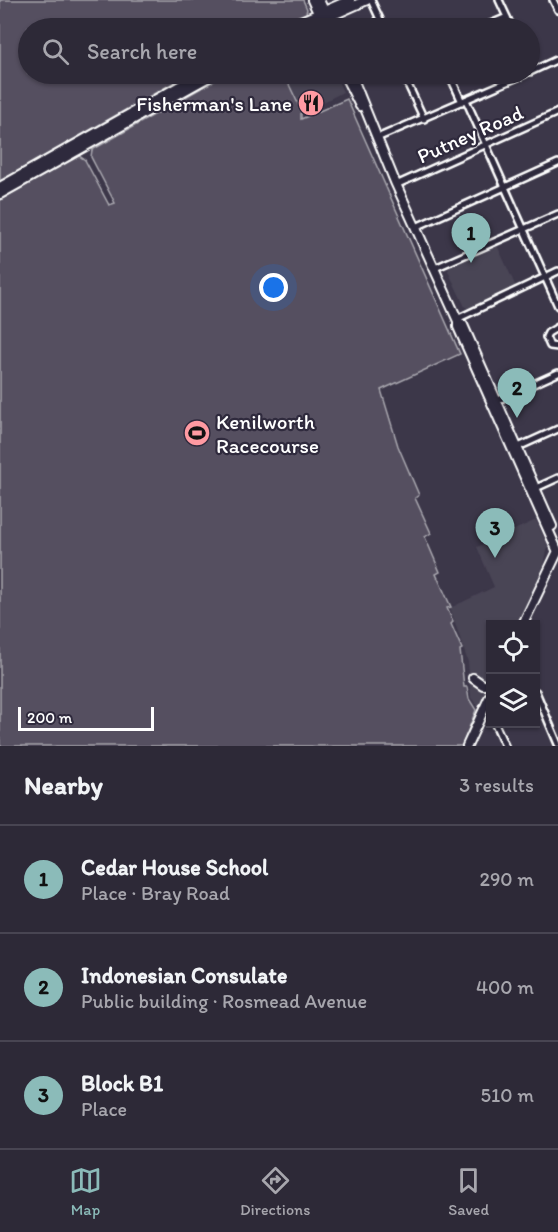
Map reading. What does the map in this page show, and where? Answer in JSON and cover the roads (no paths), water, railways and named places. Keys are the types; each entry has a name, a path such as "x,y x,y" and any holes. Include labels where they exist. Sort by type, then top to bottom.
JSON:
{"main road":[{"path":"312,0 323,18"},
{"path":"319,0 323,18"},
{"path":"323,18 350,0"},
{"path":"323,18 369,0"},
{"path":"0,187 183,84"},
{"path":"0,194 196,84"},
{"path":"350,84 370,129 377,137"},
{"path":"355,84 396,185 458,320 463,325 558,551 525,620"},
{"path":"515,448 536,488 558,539"},
{"path":"546,574 558,568"},
{"path":"473,678 486,685"},
{"path":"467,746 486,713"}],"street":[{"path":"369,0 379,18"},
{"path":"499,0 507,17"},
{"path":"553,0 558,10"},
{"path":"540,67 558,59"},
{"path":"408,84 424,119"},
{"path":"454,84 486,145 558,306"},
{"path":"377,137 424,119 496,84"},
{"name":"Putney Road","path":"396,185 558,112"},
{"path":"416,227 558,163"},
{"path":"435,268 558,214"},
{"path":"458,320 558,271"},
{"path":"558,327 548,333 546,338 550,346 558,347"},
{"path":"495,402 558,373"},
{"path":"515,448 558,429"},
{"path":"536,488 558,478"},
{"path":"540,700 556,732 558,744"},
{"path":"497,728 505,746"}],"place":[{"name":"Fisherman's Lane","path":"311,103"},
{"name":"Cedar House School","path":"471,263"},
{"name":"Indonesian Consulate","path":"517,418"},
{"name":"Kenilworth Racecourse","path":"197,433"},
{"name":"Block B1","path":"495,558"}]}
